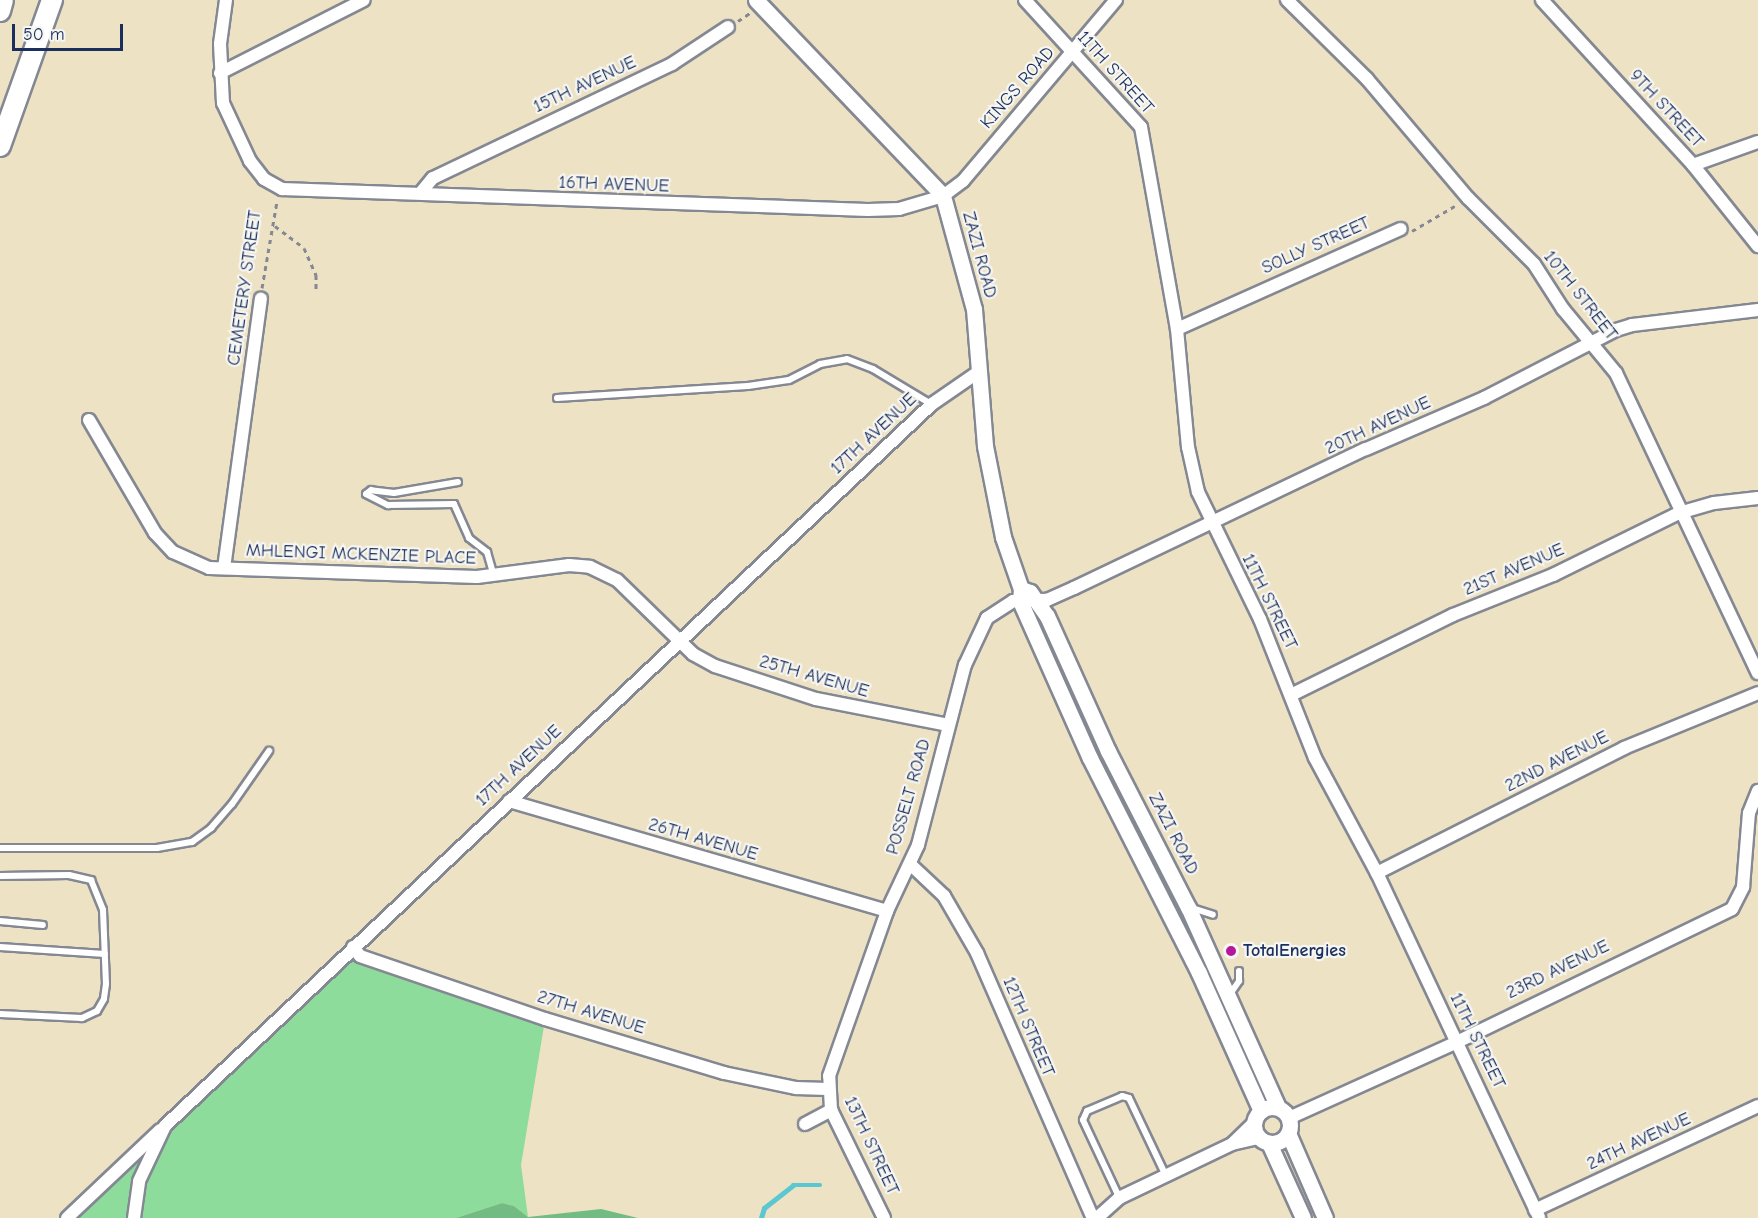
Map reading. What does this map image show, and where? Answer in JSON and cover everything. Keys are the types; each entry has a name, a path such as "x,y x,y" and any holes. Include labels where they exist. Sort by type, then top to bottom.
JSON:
{"main road":[{"path":"0,11 3,0"},
{"path":"0,146 52,0"}],"street":[{"path":"226,0 220,73 223,103 250,161 264,179 282,189"},
{"path":"220,73 364,0"},
{"name":"11TH STREET","path":"1025,0 1141,127 1177,329 1190,462 1211,525 1260,619 1315,758 1377,873 1537,1214"},
{"name":"KINGS ROAD","path":"943,196 963,181 1116,0"},
{"name":"10TH STREET","path":"1287,0 1367,79 1468,198 1534,264 1563,309 1616,373 1679,513 1758,673"},
{"name":"9TH STREET","path":"1542,0 1693,165 1758,246"},
{"name":"ZAZI ROAD","path":"759,3 943,196 974,309 977,374 997,512 1021,595 1090,758 1200,974 1257,1117 1264,1141"},
{"name":"15TH AVENUE","path":"422,191 433,178 672,64 728,27"},
{"path":"1693,165 1758,142"},
{"name":"16TH AVENUE","path":"282,189 422,191 569,202 868,210 899,208 943,196"},
{"name":"SOLLY STREET","path":"1177,329 1401,229"},
{"name":"CEMETERY STREET","path":"224,568 261,299"},
{"name":"20TH AVENUE","path":"1039,601 1211,525 1366,449 1484,398 1591,342 1632,325 1758,310"},
{"name":"17TH AVENUE","path":"134,1218 139,1181 165,1126 932,404 977,374"},
{"name":"MHLENGI MCKENZIE PLACE","path":"89,420 155,533 173,552 209,568 494,576 569,565 603,570 682,639"},
{"name":"21ST AVENUE","path":"1291,695 1453,615 1553,575 1679,513 1714,503 1758,498"},
{"path":"1021,595 1039,601"},
{"name":"POSSELT ROAD","path":"827,1089 887,911 910,864 948,725 980,629 996,610 1021,595"},
{"name":"ZAZI ROAD","path":"1039,601 1108,751 1188,907 1285,1120 1325,1218"},
{"name":"25TH AVENUE","path":"682,639 693,654 715,666 793,692 878,714 948,725"},
{"name":"22ND AVENUE","path":"1377,873 1624,748 1758,693"},
{"name":"23RD AVENUE","path":"1285,1120 1457,1042 1732,909 1743,887 1749,813 1758,791"},
{"name":"26TH AVENUE","path":"509,801 887,911"},
{"name":"12TH STREET","path":"910,864 944,896 977,953 1091,1217"},
{"name":"27TH AVENUE","path":"353,948 360,956 523,1011 713,1069 761,1082 827,1089"},
{"name":"13TH STREET","path":"827,1089 831,1110 884,1218"},
{"name":"24TH AVENUE","path":"1537,1214 1758,1106"},
{"path":"805,1124 831,1110"},
{"path":"1232,1144 1257,1117 1285,1120"},
{"path":"1091,1217 1119,1198 1232,1144 1264,1141 1285,1120"},
{"path":"67,1218 165,1126"},
{"path":"1264,1141 1303,1218"}],"lane":[{"path":"557,398 748,386 789,380 820,364 847,359 873,369 932,404"},
{"path":"458,482 394,493 371,490 366,494 388,505 454,504 469,538 486,552 494,576"},
{"path":"0,848 157,848 192,842 211,828 232,804 268,751"},
{"path":"0,876 76,875 91,880 103,910 105,954 104,999 97,1011 82,1018 63,1020 0,1014"},
{"path":"1188,907 1213,915"},
{"path":"0,921 43,925"},
{"path":"0,947 105,954"},
{"path":"1228,996 1239,981 1239,971"},
{"path":"1119,1198 1085,1126 1083,1117 1087,1111 1122,1096 1129,1098 1166,1176"}],"path":[{"path":"728,27 759,3"},
{"name":"CEMETERY STREET","path":"261,299 264,255 275,226 274,210 282,189"},
{"path":"1401,229 1415,231 1468,198"},
{"path":"275,226 304,248 316,275 316,292"}],"green space":[{"path":"353,949 545,1020 521,1165 528,1217 514,1206 502,1203 456,1218 69,1218"},
{"path":"502,1203 514,1206 528,1217 601,1209 638,1218 456,1218"}],"waterway":[{"path":"761,1218 764,1208 793,1185 820,1185"}],"place":[{"name":"TotalEnergies","path":"1231,951"}]}
